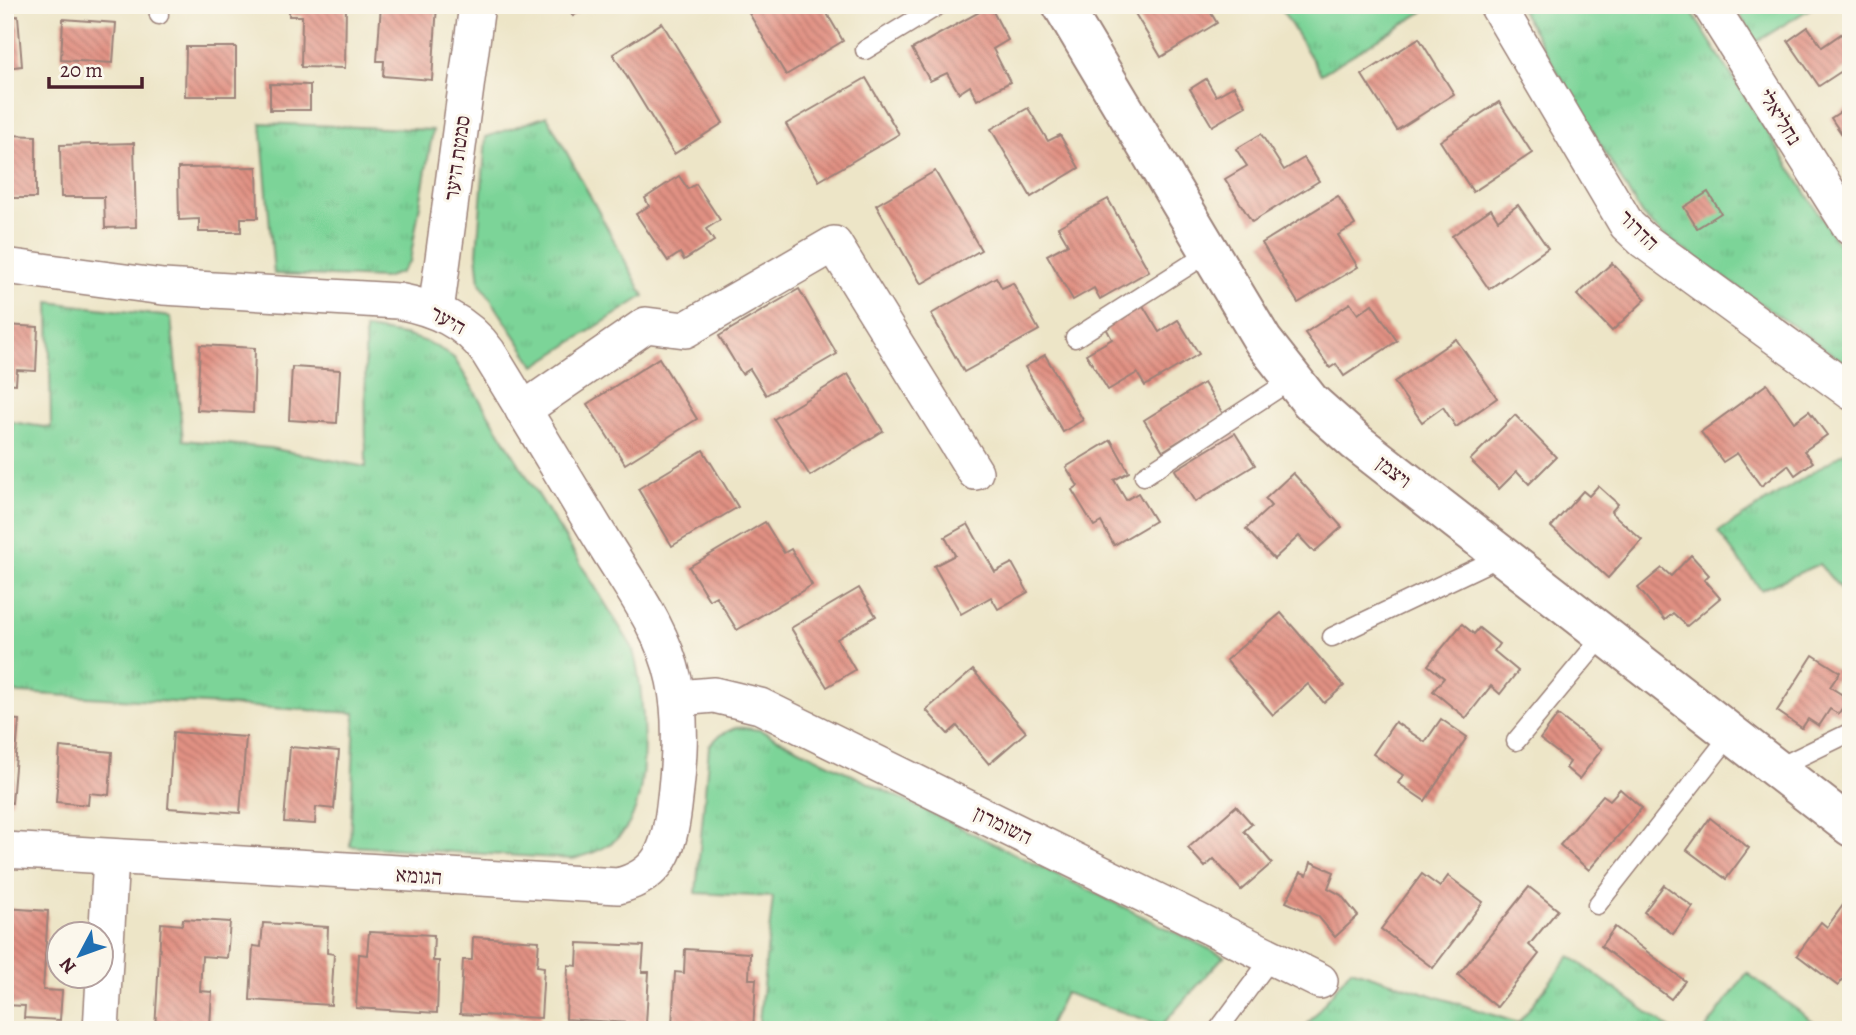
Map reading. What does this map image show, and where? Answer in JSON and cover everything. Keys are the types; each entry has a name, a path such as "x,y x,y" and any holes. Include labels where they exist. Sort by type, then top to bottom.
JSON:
{"street":[{"name":"סמטת היער","path":"436,311 477,5"},
{"name":"ויצמן","path":"1062,5 1264,341 1291,380 1337,427 1851,827"},
{"name":"הדרור","path":"1497,5 1627,225 1643,240 1851,391"},
{"name":"נחליאלי","path":"1710,5 1851,228"},
{"path":"523,410 646,325 685,330 834,244 975,472"},
{"name":"היער","path":"5,266 163,287 398,301 436,311 456,321 481,343 654,626 670,664 678,698"},
{"name":"השומרון","path":"678,698 714,695 760,706 1320,981"},
{"name":"הגומא","path":"5,850 601,887 632,883 653,870 669,837 679,740 678,698"},
{"path":"101,1030 111,856"}],"lane":[{"path":"865,50 939,5"},
{"path":"1075,338 1210,252"},
{"path":"1144,476 1291,380"},
{"path":"1332,637 1502,556"},
{"path":"1516,741 1604,635"},
{"path":"1775,769 1851,732"},
{"path":"1597,905 1731,734"},
{"path":"1218,1030 1272,957"}],"green space":[{"path":"1279,5 1434,5 1321,74"},
{"path":"1518,5 1687,5 1851,264 1851,367 1662,234 1642,215"},
{"path":"1734,5 1816,5 1756,42"},
{"path":"547,116 644,296 535,366 480,283 477,253 486,137"},
{"path":"261,123 433,130 410,261 400,273 384,278 274,274"},
{"path":"49,302 171,317 183,440 270,448 366,467 365,329 401,334 423,341 454,358 632,647 643,714 643,768 633,814 619,837 601,849 573,859 350,846 355,713 5,692 5,421 51,428"},
{"path":"1851,448 1851,601 1819,564 1761,590 1718,532"},
{"path":"737,727 760,730 1224,956 1162,1025 1065,993 1047,1030 758,1030 773,897 696,893 709,746 720,735"},
{"path":"1570,956 1672,1030 1303,1030 1351,969 1518,1023"},
{"path":"1747,973 1822,1028 1821,1030 1705,1030"}],"building":[{"path":"289,5 346,5 345,68 301,67 302,16 289,16"},
{"path":"381,5 437,5 432,80 383,76 384,61 377,61"},
{"path":"566,5 590,5 573,16"},
{"path":"744,5 822,5 843,41 786,75"},
{"path":"1130,5 1206,5 1217,23 1161,57"},
{"path":"990,6 1008,40 993,49 1010,82 977,100 970,86 959,93 947,73 930,81 912,49"},
{"path":"18,16 22,66 5,68 5,17"},
{"path":"63,19 116,23 113,63 61,60"},
{"path":"662,23 723,123 674,154 613,54"},
{"path":"1808,27 1822,47 1841,34 1851,48 1851,65 1819,86 1788,41"},
{"path":"1419,38 1454,94 1397,130 1362,75"},
{"path":"186,47 236,47 236,96 185,96"},
{"path":"866,78 899,134 819,181 786,124"},
{"path":"1206,79 1216,96 1234,86 1246,106 1212,126 1190,89"},
{"path":"270,84 310,85 310,110 270,110"},
{"path":"1499,102 1532,153 1473,192 1440,141"},
{"path":"1851,105 1851,148 1831,118"},
{"path":"1028,108 1048,141 1060,135 1079,168 1031,197 991,129"},
{"path":"1261,134 1284,170 1304,158 1319,181 1252,222 1225,179 1247,166 1236,149"},
{"path":"5,135 36,136 36,198 5,198"},
{"path":"134,143 136,227 105,228 104,197 61,197 60,145"},
{"path":"257,167 258,218 241,218 241,232 199,232 199,219 179,220 178,168"},
{"path":"935,171 981,250 921,284 876,205"},
{"path":"679,176 688,189 696,184 720,220 706,229 714,241 684,260 680,253 668,261 636,214 649,206 645,198"},
{"path":"1708,192 1721,213 1697,228 1684,207"},
{"path":"1338,196 1355,225 1338,235 1358,267 1298,303 1262,243"},
{"path":"1108,199 1149,271 1100,299 1094,288 1073,300 1047,255 1068,244 1058,227"},
{"path":"1518,205 1548,248 1489,289 1452,236 1491,209 1498,220"},
{"path":"1612,263 1646,299 1612,331 1577,295"},
{"path":"996,277 1002,288 1013,283 1039,330 964,372 931,314"},
{"path":"799,289 837,354 766,395 750,369 742,374 719,336"},
{"path":"1350,303 1358,314 1372,304 1397,341 1344,376 1336,364 1330,368 1305,333"},
{"path":"1142,304 1159,332 1178,320 1199,354 1145,386 1137,373 1108,390 1086,354 1112,339 1105,326"},
{"path":"5,325 38,327 36,371 17,370 16,384 5,383"},
{"path":"1456,339 1497,398 1456,427 1443,407 1422,422 1394,382"},
{"path":"200,345 255,348 253,413 197,410"},
{"path":"1045,355 1083,420 1063,432 1025,367"},
{"path":"659,358 697,419 625,464 587,404"},
{"path":"292,367 340,370 337,423 289,420"},
{"path":"848,374 883,431 810,476 774,419"},
{"path":"1204,383 1223,414 1163,451 1144,420"},
{"path":"1767,384 1794,422 1809,411 1827,435 1804,451 1813,462 1795,475 1788,465 1761,486 1737,453 1723,462 1701,432"},
{"path":"1515,415 1556,457 1529,484 1517,471 1499,489 1470,460"},
{"path":"1235,433 1255,465 1195,502 1175,470"},
{"path":"1111,440 1129,472 1114,480 1126,500 1138,493 1155,521 1114,545 1101,522 1094,526 1072,490 1078,486 1066,467"},
{"path":"703,450 738,507 672,546 638,489"},
{"path":"1293,473 1342,527 1314,552 1299,536 1274,559 1246,529 1271,506 1265,499"},
{"path":"1598,486 1618,504 1611,512 1642,540 1608,578 1551,527 1583,491 1589,496"},
{"path":"765,522 784,553 791,549 812,585 737,630 716,596 709,600 689,567"},
{"path":"968,524 995,572 1012,563 1028,592 998,609 991,597 961,614 934,566 955,555 945,537"},
{"path":"1691,555 1709,575 1704,580 1720,598 1687,626 1673,613 1665,620 1638,588 1662,568 1671,576"},
{"path":"859,588 876,616 837,639 855,670 827,687 791,628"},
{"path":"1281,613 1344,686 1324,703 1308,684 1273,715 1226,660"},
{"path":"1462,624 1474,634 1479,628 1499,644 1494,651 1518,671 1500,694 1491,686 1466,718 1433,691 1444,678 1428,665"},
{"path":"1813,655 1840,672 1830,687 1849,699 1838,714 1830,709 1819,726 1808,719 1802,728 1777,711"},
{"path":"973,670 1026,732 989,764 957,726 948,734 926,710"},
{"path":"1558,715 1602,749 1579,779 1566,768 1570,762 1540,739"},
{"path":"5,719 19,720 12,803 5,802"},
{"path":"1441,719 1467,737 1425,801 1398,783 1403,775 1373,754 1395,722 1425,742"},
{"path":"173,732 246,737 240,813 168,808"},
{"path":"60,747 112,752 109,795 89,793 88,805 56,802"},
{"path":"290,747 339,751 334,809 316,807 315,824 284,822"},
{"path":"1620,789 1642,808 1589,870 1560,845 1603,795 1610,800"},
{"path":"1236,806 1252,824 1244,831 1272,863 1241,890 1214,859 1205,867 1188,848"},
{"path":"1710,818 1749,848 1726,879 1687,850"},
{"path":"1311,862 1334,872 1328,888 1341,895 1358,916 1335,937 1318,916 1286,902 1301,872 1307,875"},
{"path":"1422,874 1440,887 1448,876 1483,902 1433,968 1381,929"},
{"path":"1664,885 1693,907 1673,934 1644,912"},
{"path":"1529,887 1558,910 1529,945 1539,954 1497,1007 1458,975"},
{"path":"1849,897 1851,968 1838,986 1797,955 1821,922 1827,927"},
{"path":"5,908 48,911 43,990 62,991 60,1020 24,1018 25,1006 5,1005 8,936 5,936"},
{"path":"183,919 230,922 227,958 202,956 200,991 212,992 210,1026 191,1025 190,1030 155,1030 161,923 182,925"},
{"path":"263,923 328,927 327,953 334,954 331,1005 250,1000 253,946 261,947"},
{"path":"1615,927 1685,981 1671,999 1601,946"},
{"path":"369,932 434,935 433,961 439,961 437,1013 356,1008 359,954 367,955"},
{"path":"473,937 539,941 537,966 544,967 541,1018 460,1014 463,960 472,960"},
{"path":"578,943 644,946 642,972 649,972 646,1024 566,1019 568,965 577,966"},
{"path":"685,949 750,953 749,979 756,979 753,1030 672,1026 675,972 684,973"}]}
